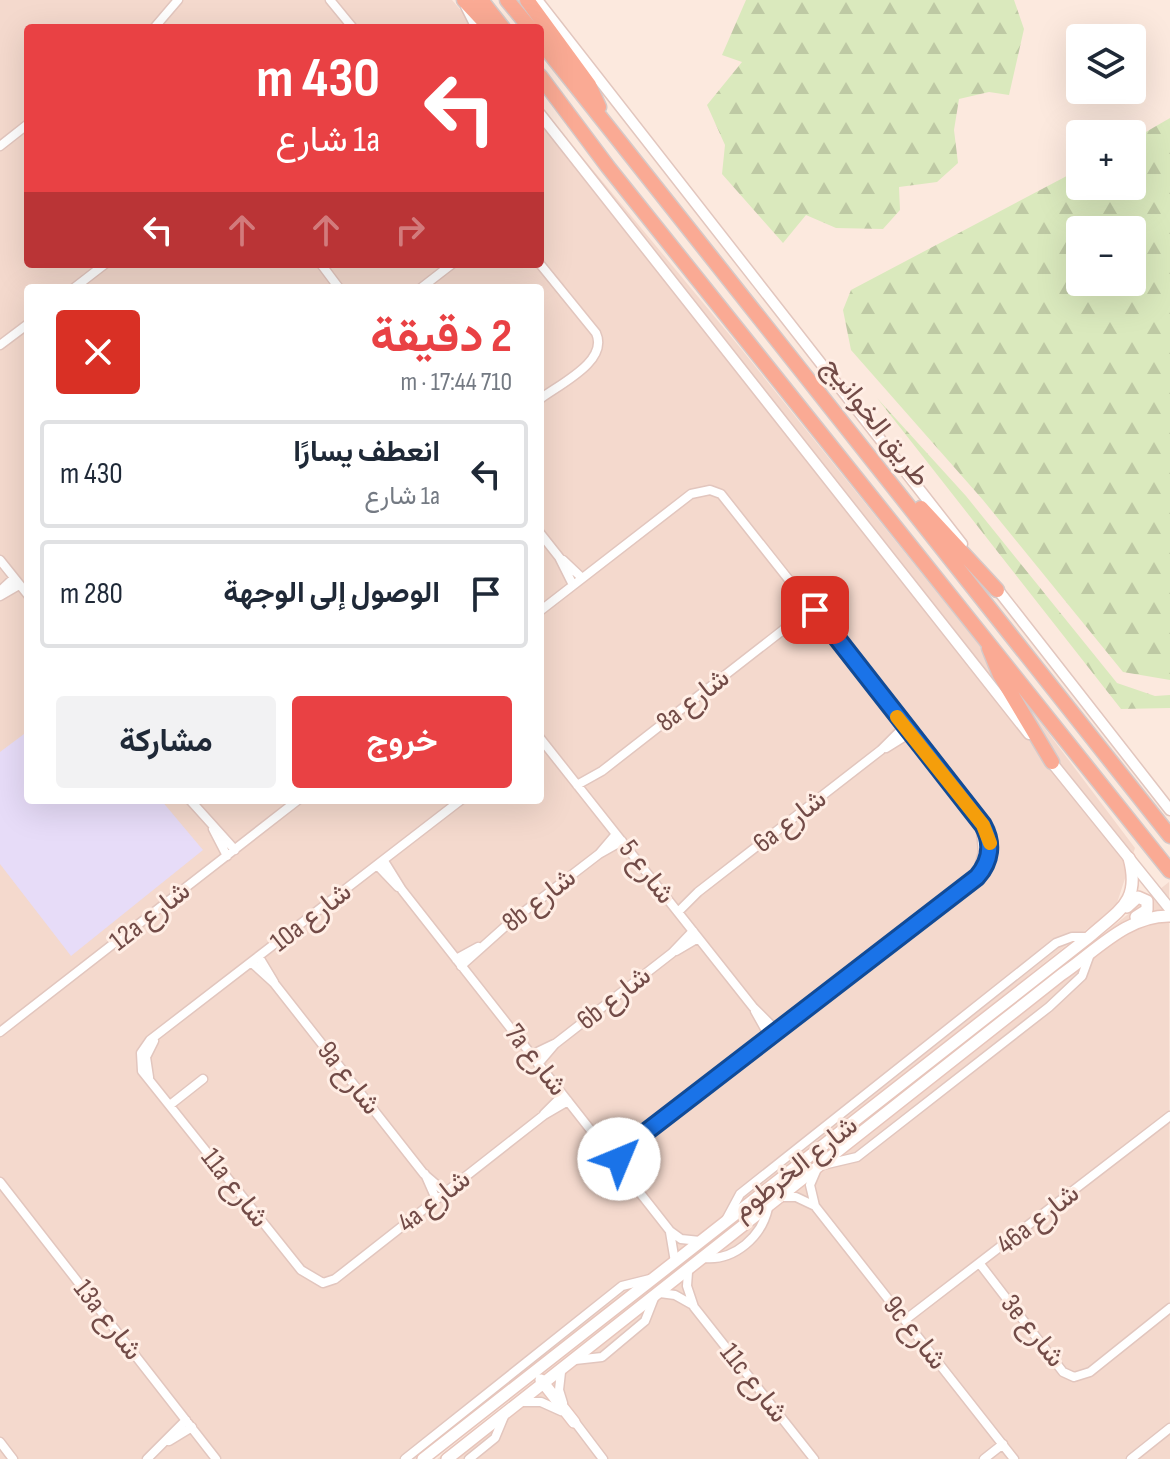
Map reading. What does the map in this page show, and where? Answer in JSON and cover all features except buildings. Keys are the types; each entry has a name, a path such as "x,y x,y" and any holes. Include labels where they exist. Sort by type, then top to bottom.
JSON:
{"highway":[{"path":"464,0 486,24"},
{"path":"481,0 500,24"},
{"path":"507,0 527,24"},
{"path":"527,0 589,85 600,115"},
{"name":"طريق الخوانيج","path":"544,46 1170,836"},
{"name":"طريق الخوانيج","path":"544,82 608,167 1170,871"},
{"path":"868,453 997,590"},
{"path":"987,639 1000,675 1052,762"}],"main road":[{"name":"شارع الخرطوم","path":"423,1459 1089,937 1133,891 1135,879 1129,858"},
{"path":"1112,916 1121,913 1135,899 1147,901 1147,910 1121,931"},
{"name":"شارع الخرطوم","path":"447,1459 1090,954 1143,918 1170,916"},
{"path":"883,1117 902,1093 901,1084"},
{"path":"574,1422 544,1385 543,1374 598,1329 606,1317"}],"street":[{"path":"157,24 178,0"},
{"path":"330,0 350,24"},
{"path":"464,0 475,24"},
{"path":"537,0 1170,810"},
{"path":"544,119 1170,909"},
{"path":"0,146 24,127"},
{"path":"79,284 100,268"},
{"path":"426,284 447,268"},
{"path":"543,268 590,327 597,346 594,360 544,396"},
{"path":"0,345 24,328"},
{"path":"544,608 687,496 703,490 716,491 726,498 813,607 987,831 986,865 970,881 633,1142 610,1155"},
{"path":"544,538 582,578"},
{"path":"559,557 573,585"},
{"path":"0,560 24,590"},
{"path":"0,594 17,581"},
{"name":"8a شارع","path":"580,789 813,607"},
{"name":"6a شارع","path":"676,909 907,730"},
{"name":"شارع 5","path":"544,746 773,1033"},
{"path":"193,804 235,850"},
{"name":"12a شارع","path":"0,1032 293,804"},
{"name":"10a شارع","path":"144,1055 160,1035 456,804"},
{"path":"213,829 227,856"},
{"name":"8b شارع","path":"458,962 619,837"},
{"name":"7a شارع","path":"380,863 670,1231 675,1262"},
{"name":"6b شارع","path":"538,1064 555,1044 696,934"},
{"path":"726,1222 732,1203 740,1194 1056,943 1072,937 1089,937"},
{"path":"815,1206 810,1185 819,1168 857,1157 1049,1007 1082,976 1090,954"},
{"name":"9a شارع","path":"256,960 424,1174 445,1192"},
{"name":"6b شارع","path":"531,1055 555,1044"},
{"name":"11a شارع","path":"144,1055 148,1075 154,1085 301,1270 323,1283"},
{"path":"170,1105 203,1079"},
{"name":"4a شارع","path":"323,1283 335,1279 565,1098"},
{"name":"46a شارع","path":"905,1320 1170,1116"},
{"path":"616,1163 633,1142"},
{"name":"9a شارع","path":"424,1174 436,1199"},
{"name":"13a شارع","path":"0,1182 216,1459"},
{"path":"781,1197 796,1197 815,1206"},
{"name":"9c شارع","path":"815,1206 1014,1459"},
{"path":"670,1231 687,1242 701,1241"},
{"name":"3e شارع","path":"980,1264 1063,1372 1074,1377 1090,1372 1170,1308"},
{"name":"11c شارع","path":"688,1272 687,1286 694,1307"},
{"path":"405,1459 622,1286 634,1280 655,1278"},
{"name":"11c شارع","path":"657,1296 682,1298 694,1307 814,1459"},
{"path":"561,1372 560,1396 574,1422 603,1459"},
{"path":"520,1402 548,1403 574,1422"},
{"path":"469,1459 495,1438 505,1413"},
{"path":"153,1457 189,1423"},
{"path":"1131,1459 1170,1428"},
{"path":"0,1442 13,1459"},
{"path":"984,1459 1003,1444"}],"shaded area":[{"path":"0,0 452,0 473,24 24,24 24,268 544,268 544,111 738,345 1028,706 1135,848 1116,906 419,1459 0,1459"},
{"path":"24,734 24,804 164,804 203,850 71,956 0,864 0,752"},
{"path":"1169,882 1170,1459 437,1459"}],"green space":[{"path":"746,0 1014,0 1024,29 1009,95 989,92 959,99 954,130 958,163 937,182 899,187 900,210 883,229 836,228 806,215 783,243 722,174 725,145 707,105 742,62 722,55"},
{"path":"1170,118 1170,680 1123,672 983,500 851,350 843,310 851,290 1066,176 1066,200 1146,200 1146,132"},
{"path":"877,398 966,496 1117,683 1155,696 1170,695 1170,708 1121,709"}],"slow traffic":[{"path":"897,717 983,825 990,843"}],"route":[{"path":"619,1159 633,1142 977,877 986,865 990,846 983,825 815,610"}]}
